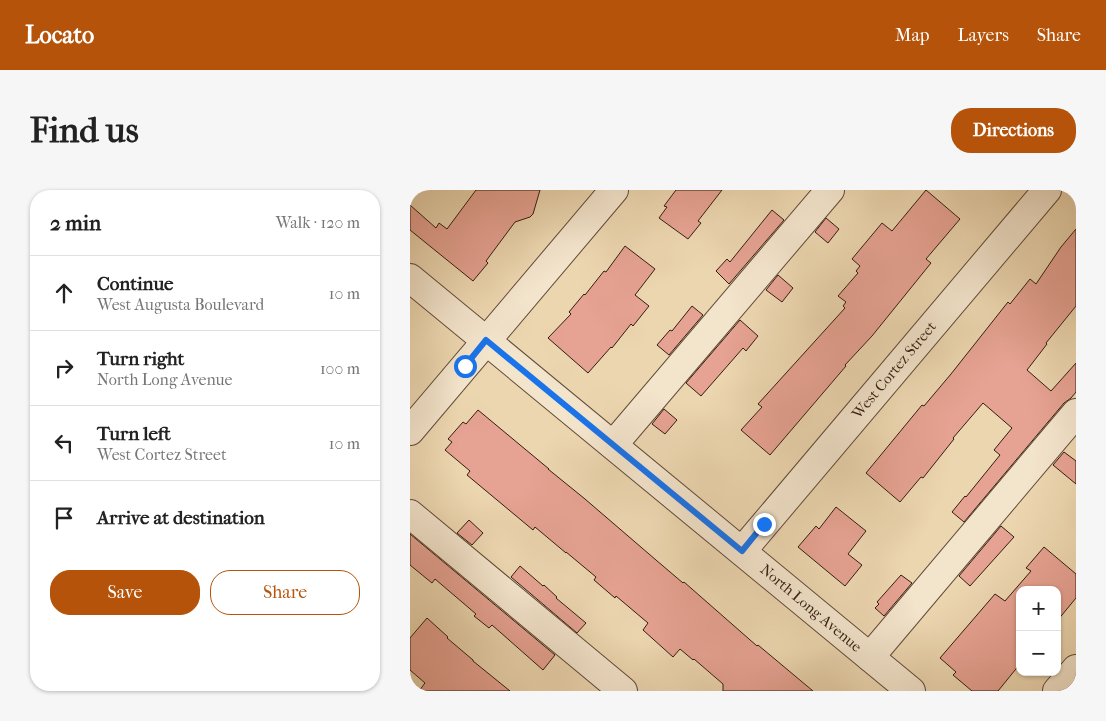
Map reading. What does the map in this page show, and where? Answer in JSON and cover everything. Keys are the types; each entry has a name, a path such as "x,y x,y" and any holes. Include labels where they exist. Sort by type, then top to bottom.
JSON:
{"street":[{"path":"410,431 614,190"},
{"path":"613,445 830,190"},
{"name":"West Cortez Street","path":"742,551 1047,190"},
{"name":"North Long Avenue","path":"410,278 911,691"},
{"path":"870,657 1076,413"},
{"path":"410,514 623,691"},
{"path":"1057,691 1076,669"}],"building":[{"path":"476,190 540,190 533,214 530,217 515,222 486,261 488,263 473,281 410,230 410,205 436,228 439,223 447,229"},
{"path":"676,190 722,190 698,221 701,223 688,239 659,218 667,207 664,206"},
{"path":"926,190 960,219 926,259 931,263 872,336 845,365 770,455 741,430 762,407 758,404 845,308 843,306 846,302 838,296 858,273 856,271 860,266 852,259 882,223 892,231"},
{"path":"772,210 784,220 729,284 716,271 727,259 730,262"},
{"path":"826,218 839,229 828,243 815,232"},
{"path":"1076,229 1076,306 1027,370 1051,391 1076,363 1076,392 1064,403 964,522 952,512 1000,455 994,450 1012,428 983,403 953,438 923,478 921,477 900,502 866,473 922,405 924,406 951,374 1008,302 1010,304 1030,279 1036,284 1061,247"},
{"path":"625,246 655,269 635,295 649,306 633,326 631,324 612,348 588,373 548,338 571,314 569,312 604,271 606,272"},
{"path":"778,275 793,288 782,302 766,290"},
{"path":"692,306 703,315 669,355 657,345 670,330 672,331"},
{"path":"740,320 758,336 746,351 743,348 701,396 686,383"},
{"path":"664,409 677,420 665,434 652,424"},
{"path":"478,410 684,582 757,646 813,691 723,691 723,684 680,649 673,657 643,630 648,623 594,580 596,577 566,552 535,527 533,530 467,475 470,471 445,450 452,442 448,439 463,422 466,424"},
{"path":"1064,452 1076,461 1076,484 1053,465"},
{"path":"836,507 866,531 848,554 862,565 845,586 798,547 816,526 819,529"},
{"path":"469,520 483,533 472,545 457,533"},
{"path":"1001,526 1014,537 970,586 959,576"},
{"path":"410,534 555,655 543,670 492,625 489,628 474,616 476,614 435,579 432,583 410,565"},
{"path":"1044,547 1076,574 1076,598 1061,616 1061,586 1018,586 1031,571 1026,568"},
{"path":"520,566 586,623 577,633 511,577"},
{"path":"901,575 912,583 884,616 875,608 879,604 877,602"},
{"path":"1016,588 1016,669 998,691 972,691 953,675 956,672 940,658 995,594 1005,601"},
{"path":"427,618 473,661 510,691 419,691 425,683 410,670 410,638"}],"route":[{"path":"465,366 486,340 742,551 764,524"}]}
